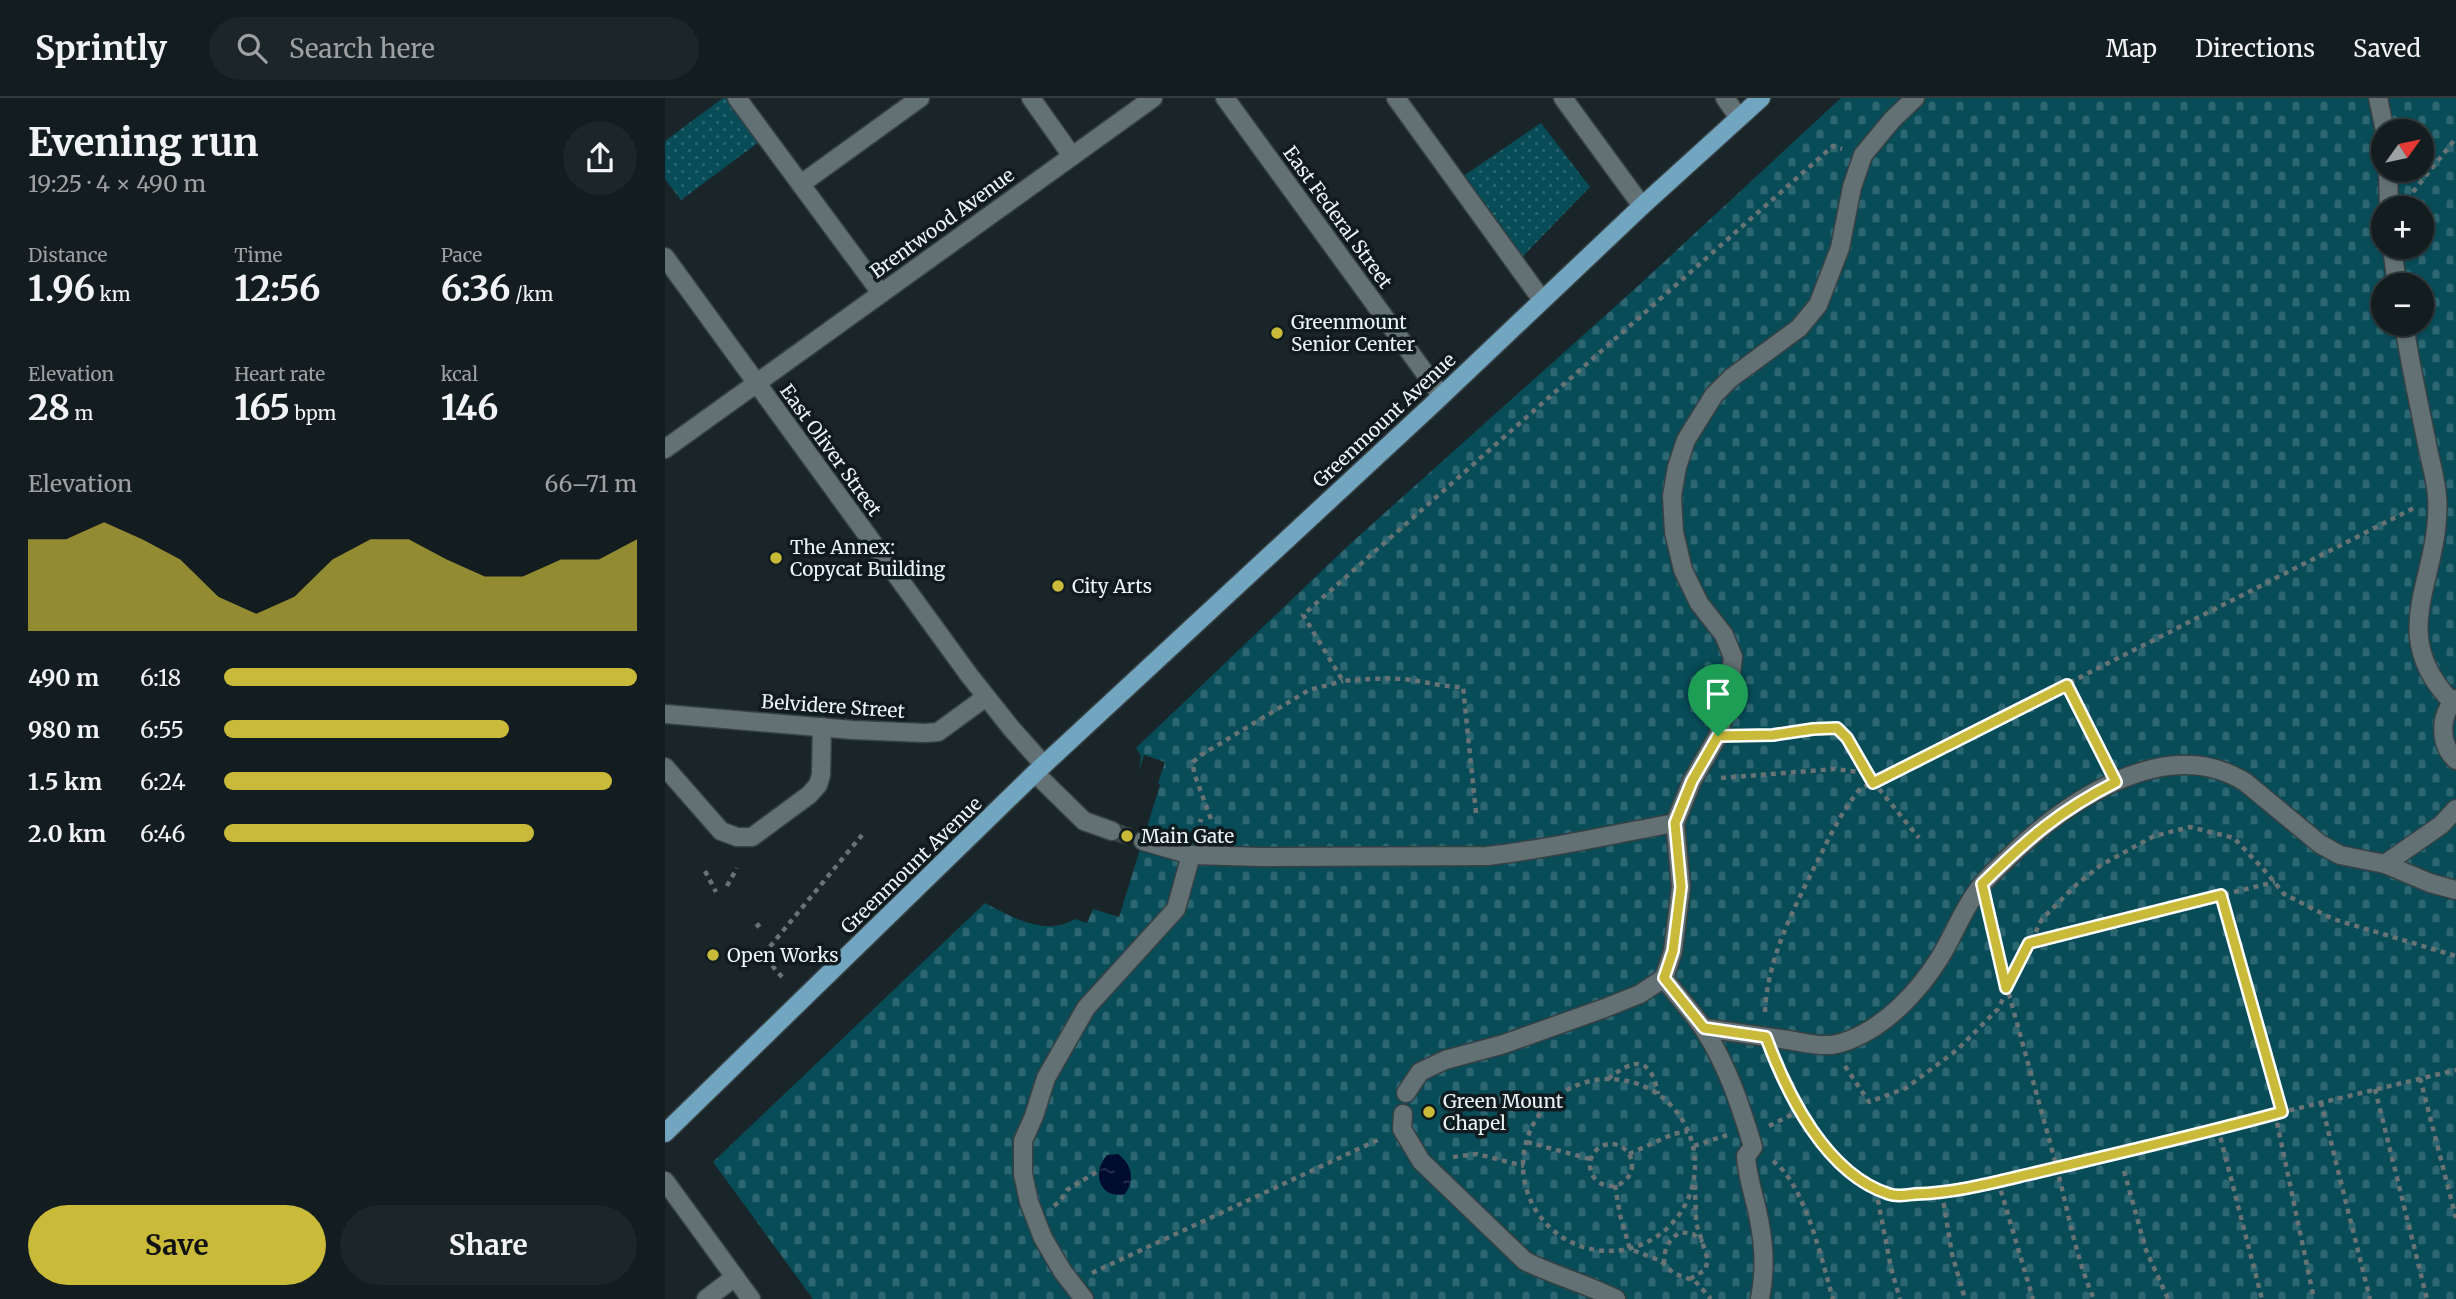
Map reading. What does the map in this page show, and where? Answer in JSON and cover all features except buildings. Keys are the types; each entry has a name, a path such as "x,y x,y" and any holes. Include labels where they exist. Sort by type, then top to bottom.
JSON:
{"main road":[{"name":"Greenmount Avenue","path":"665,1133 1039,769 1641,205 1761,98"}],"street":[{"path":"737,98 881,293"},
{"path":"801,184 920,98"},
{"path":"1031,98 1072,156"},
{"name":"Brentwood Avenue","path":"665,449 1153,98"},
{"name":"East Federal Street","path":"1225,98 1441,395"},
{"path":"1396,98 1542,300"},
{"path":"1563,98 1641,205"},
{"path":"1724,98 1739,118"},
{"path":"1406,1093 1420,1072 1445,1060 1504,1044 1605,1008 1640,994 1664,978 1673,951 1681,887 1675,823 1692,781 1718,736 1728,698 1733,657 1724,635 1699,603 1683,570 1674,532 1672,496 1677,467 1686,440 1714,395 1731,378 1799,328 1818,305 1840,248 1852,187 1863,155 1892,120 1915,98"},
{"path":"2378,98 2382,119"},
{"name":"East Oliver Street","path":"665,257 1039,769"},
{"path":"2406,336 2437,496 2435,535 2417,615 2419,647 2439,689 2454,701 2443,725 2444,742 2456,760"},
{"name":"Belvidere Street","path":"665,716 853,730 938,732 986,697"},
{"path":"665,767 721,831 737,837 752,837 809,795 817,785 821,775 822,727"},
{"path":"1704,1028 1831,1045 1862,1035 1899,1007 1939,959 1982,884 2026,840 2056,816 2116,782 2137,772 2158,767 2199,764 2231,773 2320,844 2340,855 2385,864 2430,883 2456,890"},
{"path":"1039,769 1084,821 1112,831"},
{"path":"2385,864 2441,825 2456,809"},
{"path":"1143,841 1191,855 1487,856 1523,852 1675,823"},
{"path":"1084,1299 1044,1238 1034,1215 1023,1174 1023,1141 1046,1078 1086,1008 1176,909 1191,855"},
{"path":"1664,978 1704,1028 1725,1066 1751,1138 1746,1163 1765,1258 1760,1299"},
{"path":"1402,1122 1425,1165 1525,1261 1616,1299"},
{"path":"665,1181 751,1299"},
{"path":"706,1299 735,1277"}],"path":[{"path":"2409,196 2456,138"},
{"path":"1343,681 1303,615 1833,146 1863,155"},
{"path":"2437,496 1860,789 1843,810 1791,916 1769,979 1765,1009 1766,1037 1777,1067 1828,1151 1840,1165 1875,1189 1892,1196 1942,1193 2056,1168 2456,1069"},
{"path":"1211,819 1194,773 1193,762 1201,755 1309,690 1343,681 1373,678 1405,679 1444,687 1463,687 1476,813"},
{"path":"2067,685 2116,782"},
{"path":"1718,736 1773,735 1837,728 1847,738 1873,783 1919,838"},
{"path":"1692,781 1836,769 1866,773"},
{"path":"1831,1045 1869,1102 1906,1088 1957,1050 1998,1009 2042,919 2076,885 2101,865 2154,836 2190,827 2234,838 2284,894 2333,919 2456,956"},
{"path":"782,977 763,955 862,835"},
{"path":"727,886 737,868"},
{"path":"705,871 716,892"},
{"path":"2029,943 2275,883"},
{"path":"1982,884 2006,988 2083,1273 2094,1299"},
{"path":"2221,895 2279,1112 2314,1299"},
{"path":"756,927 762,922"},
{"path":"1608,1079 1627,1065 1638,1063 1645,1066 1655,1077 1658,1095"},
{"path":"2420,1078 2456,1218"},
{"path":"1690,1279 1705,1270 1709,1260 1696,1223 1695,1176 1694,1146 1685,1124 1671,1105 1658,1095 1631,1082 1608,1079 1585,1082 1563,1092 1545,1107 1529,1132 1523,1160 1527,1190 1540,1216 1561,1237 1587,1249 1617,1252 1646,1244 1670,1228 1687,1204 1695,1176"},
{"path":"2375,1089 2427,1299"},
{"path":"2321,1102 2370,1299"},
{"path":"1694,1146 1751,1138 1801,1110"},
{"path":"1071,1283 1402,1122"},
{"path":"2218,1128 2262,1299"},
{"path":"1629,1154 1673,1134 1688,1131"},
{"path":"1751,1138 1781,1167 1803,1203 1833,1299"},
{"path":"1527,1142 1590,1159"},
{"path":"1611,1143 1618,1144 1629,1154 1630,1173 1626,1179 1615,1185 1601,1184 1596,1180 1590,1168 1590,1159 1597,1148 1611,1143"},
{"path":"1425,1165 1445,1158 1477,1154 1524,1166"},
{"path":"1034,1215 1050,1210 1067,1190 1098,1171"},
{"path":"2124,1171 2146,1250 2168,1299"},
{"path":"1998,1181 2033,1299"},
{"path":"1615,1185 1619,1215 1630,1249"},
{"path":"1875,1189 1900,1299"},
{"path":"1942,1193 1952,1254 1965,1299"},
{"path":"1664,1265 1664,1251 1670,1240 1680,1232 1693,1234 1702,1240 1707,1250"},
{"path":"1630,1249 1661,1261 1674,1273 1695,1281 1711,1299"}],"green space":[{"path":"723,98 727,98 759,142 681,200 665,179 665,141"},
{"path":"1841,98 2456,98 2456,1299 813,1299 713,1162 985,903 1017,919 1040,926 1064,924 1075,919 1087,923 1093,909 1119,917 1165,762 1144,755 1139,771 1141,756 1136,748 1350,544 1638,286"},
{"path":"1541,123 1590,187 1521,258 1462,177"}],"water":[{"path":"1118,1154 1129,1167 1131,1178 1125,1194 1116,1195 1104,1189 1099,1177 1102,1162 1107,1155"}],"tunnel":[{"path":"1112,831 1143,841"}],"place":[{"name":"Greenmount Senior Center","path":"1277,333"},
{"name":"The Annex: Copycat Building","path":"776,558"},
{"name":"City Arts","path":"1058,586"},
{"name":"Main Gate","path":"1127,836"},
{"name":"Open Works","path":"713,955"},
{"name":"Green Mount Chapel","path":"1429,1112"}],"route":[{"path":"2067,685 2116,782 2056,816 2026,840 1982,884 2006,988 2029,943 2221,895 2282,1112 2115,1154 1942,1193 1892,1196 1853,1175 1828,1151 1807,1121 1777,1067 1766,1037 1704,1028 1664,978 1673,951 1681,887 1675,823 1692,781 1718,736 1773,735 1837,728 1847,738 1873,783 2067,685"}]}
